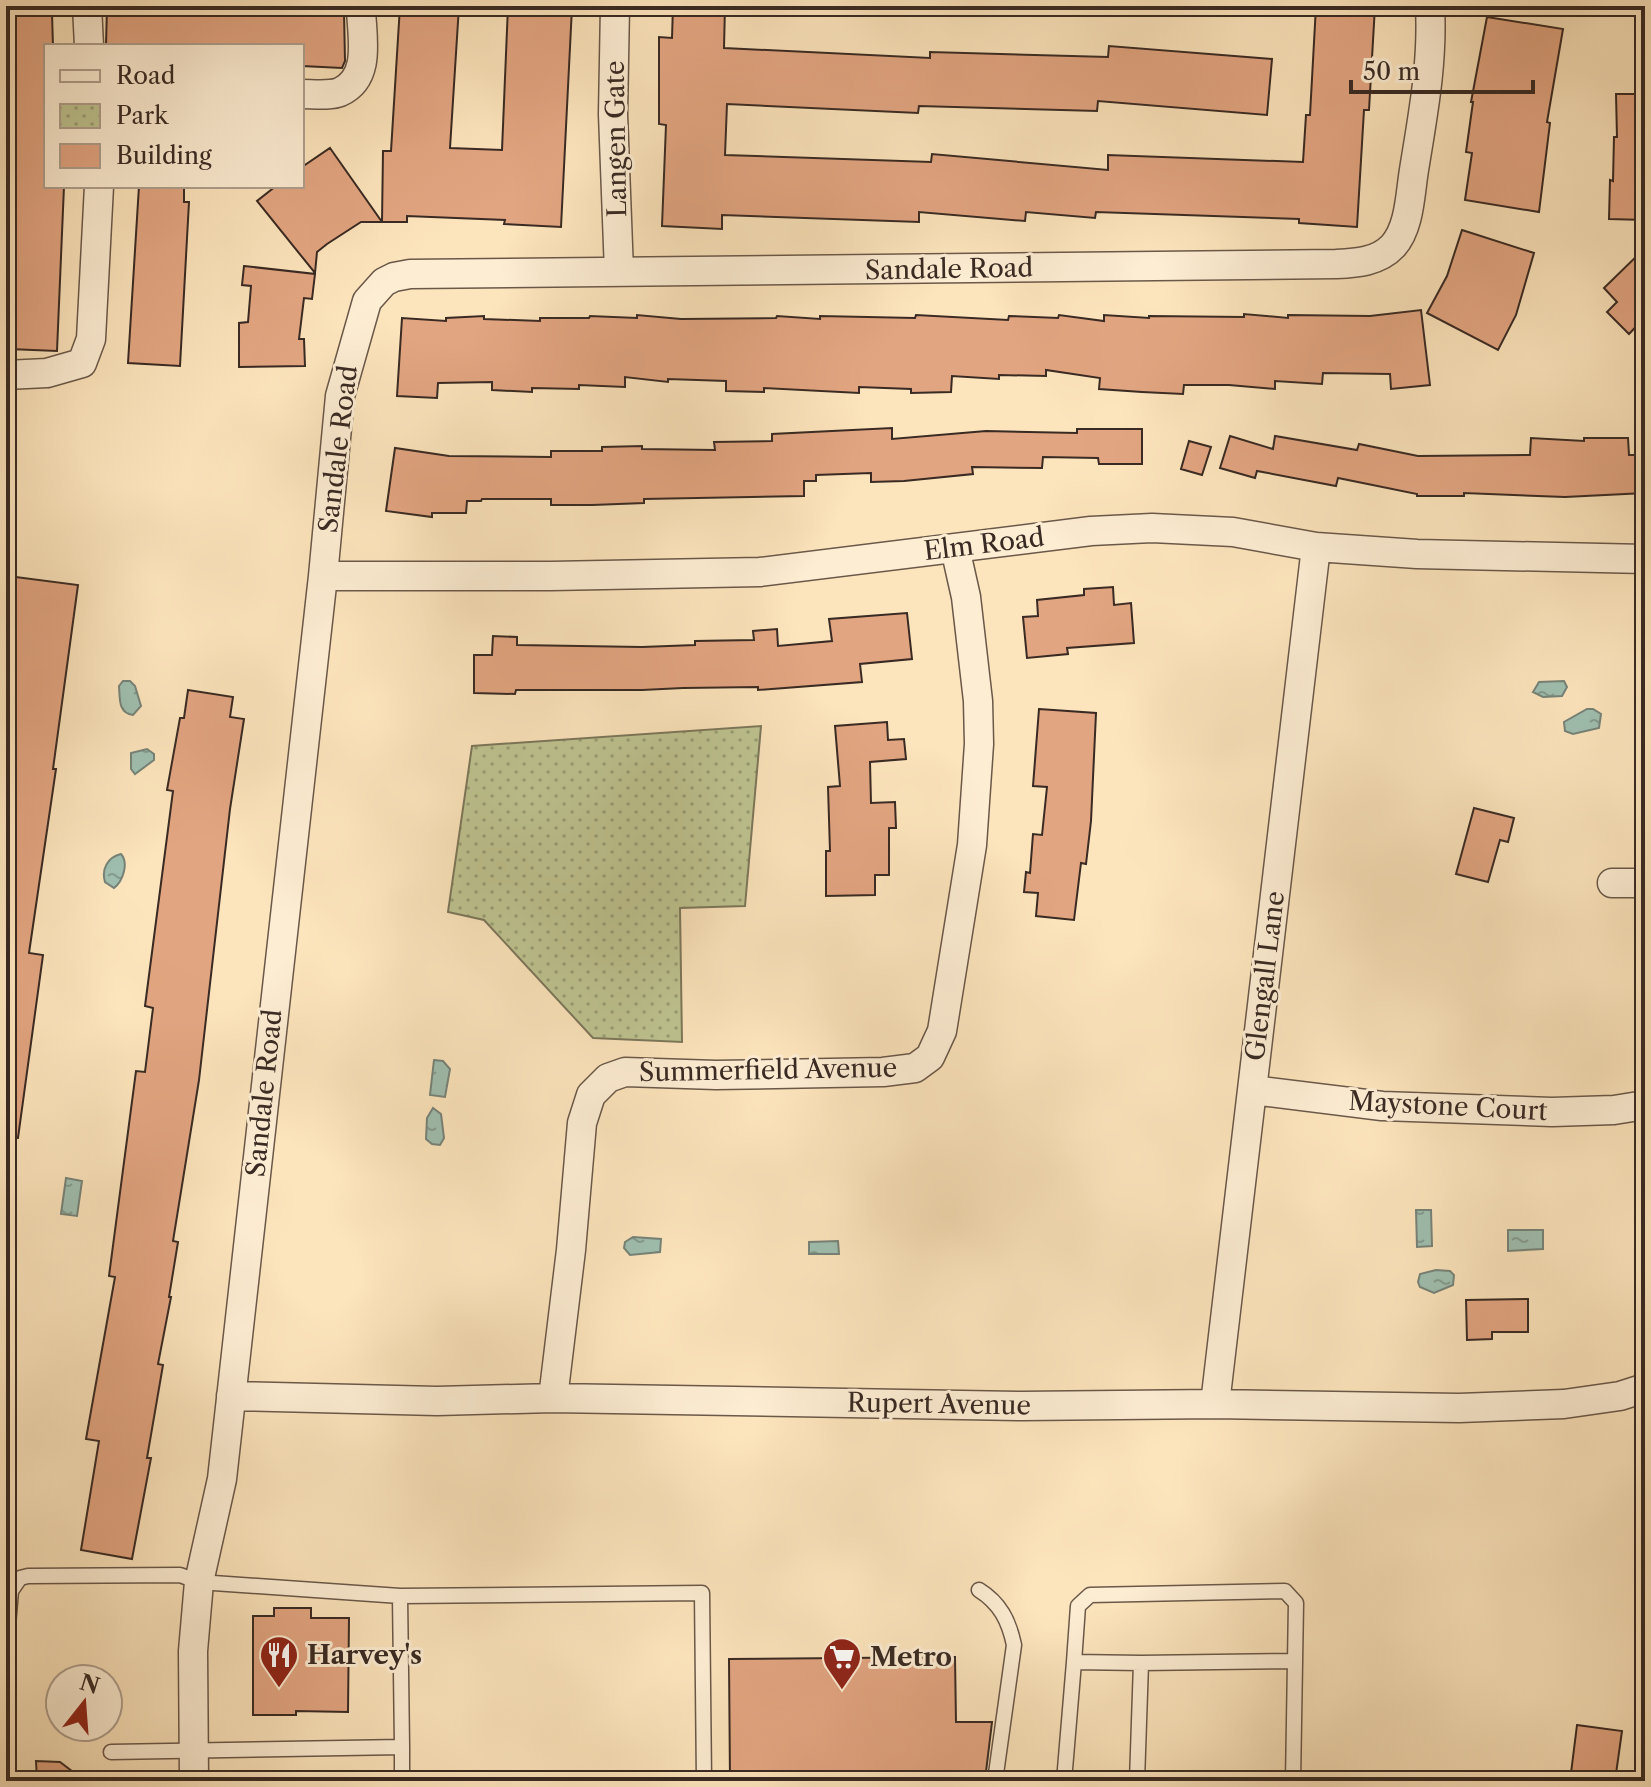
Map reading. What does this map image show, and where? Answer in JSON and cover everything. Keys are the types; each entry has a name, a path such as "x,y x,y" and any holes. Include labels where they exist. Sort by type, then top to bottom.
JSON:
{"street":[{"path":"87,6 89,44"},
{"path":"304,94 339,92 354,80 362,66 361,6"},
{"name":"Langen Gate","path":"615,6 613,114 619,272"},
{"name":"Sandale Road","path":"194,1781 193,1651 199,1582 222,1479 323,576 340,396 364,308 379,286 394,277 410,274 1336,264 1371,259 1395,243 1408,207 1428,89 1430,6"},
{"path":"6,375 47,373 82,363 91,339 99,188"},
{"name":"Elm Road","path":"323,576 760,572 1091,531 1152,528 1233,532 1316,547 1433,554 1645,559"},
{"name":"Glengall Lane","path":"1215,1404 1316,547"},
{"name":"Summerfield Avenue","path":"553,1398 582,1123 591,1095 608,1078 625,1072 716,1075 883,1072 915,1068 930,1057 942,1031 972,845 979,744 978,701 966,597 955,548"},
{"path":"1612,883 1645,883"},
{"name":"Maystone Court","path":"1252,1090 1382,1106 1552,1112 1614,1110 1645,1105"},
{"name":"Rupert Avenue","path":"231,1396 437,1401 553,1398 1022,1406 1215,1404 1489,1407 1564,1404 1620,1396 1645,1388"}],"lane":[{"path":"6,1648 11,1591 20,1578 180,1575 199,1582 400,1596 702,1593 704,1781"},
{"path":"979,1590 1001,1609 1010,1626 1014,1645 995,1781"},
{"path":"1064,1781 1078,1606 1090,1595 1285,1591 1296,1603 1293,1781"},
{"path":"400,1596 402,1781"},
{"path":"1074,1662 1295,1661"},
{"path":"1137,1781 1141,1663"},
{"path":"111,1752 402,1747"}],"green space":[{"path":"761,726 745,906 680,908 682,1042 593,1038 484,920 448,912 472,746"}],"water":[{"path":"123,681 130,681 135,686 141,706 133,715 128,714 121,705 119,686"},
{"path":"1564,681 1567,687 1562,696 1543,697 1533,692 1539,682"},
{"path":"1587,709 1601,714 1599,728 1573,734 1565,731 1564,722"},
{"path":"147,749 154,754 154,760 135,774 131,769 131,753"},
{"path":"121,854 125,862 124,872 114,888 105,882 105,868 112,858"},
{"path":"434,1060 443,1061 450,1069 445,1097 430,1095"},
{"path":"433,1108 441,1114 444,1138 440,1145 426,1139 427,1118"},
{"path":"66,1178 82,1181 77,1216 61,1214"},
{"path":"1416,1210 1431,1210 1432,1246 1417,1247"},
{"path":"1508,1230 1543,1230 1543,1249 1508,1251"},
{"path":"633,1237 661,1239 660,1252 630,1255 624,1248 625,1242"},
{"path":"838,1241 839,1254 809,1254 809,1242"},
{"path":"1450,1271 1454,1275 1453,1285 1434,1293 1420,1287 1420,1274"}],"building":[{"path":"107,6 344,12 345,61 342,68 304,66 304,44 106,44"},
{"path":"400,6 459,6 450,148 502,150 508,6 572,7 561,227 504,224 505,220 407,216 407,222 382,222 383,151 391,151"},
{"path":"673,6 725,6 724,48 930,58 930,52 1108,57 1109,46 1272,59 1267,115 1098,101 1097,111 919,106 918,113 727,104 725,155 931,162 932,154 1108,170 1108,155 1303,162 1306,115 1310,115 1316,6 1375,6 1369,110 1364,110 1357,227 1299,223 1299,219 1096,212 1095,218 1026,212 1025,221 919,212 919,222 722,215 722,229 662,226 666,125 659,124 659,37 672,38"},
{"path":"52,14 53,44 44,44 44,188 64,188 57,351 9,349 12,285 8,285 13,170 6,170 6,15"},
{"path":"1487,17 1563,29 1547,122 1550,123 1539,212 1465,200 1472,153 1466,152 1471,102"},
{"path":"1616,94 1645,94 1645,220 1609,219 1614,137 1617,137"},
{"path":"330,148 382,222 361,222 327,244 317,252 315,273 257,201 273,188 304,188 304,166"},
{"path":"139,188 184,188 184,202 189,202 180,366 128,363"},
{"path":"1462,230 1534,253 1516,315 1498,350 1427,313 1447,276"},
{"path":"1645,248 1645,317 1629,334 1607,312 1617,302 1604,288"},
{"path":"244,266 315,274 312,299 304,298 299,339 304,339 305,366 239,367 239,323 248,322 251,286 242,285"},
{"path":"1421,310 1430,385 1391,389 1390,374 1323,373 1322,384 1275,381 1275,389 1184,385 1183,394 1142,392 1099,389 1100,378 1046,370 1046,376 999,375 999,379 952,376 951,392 911,393 911,389 859,387 859,393 764,388 764,392 726,391 726,381 668,379 668,382 625,377 625,387 579,385 579,389 532,388 532,392 492,390 492,382 438,383 437,398 397,396 402,318 446,321 446,318 484,316 484,319 540,321 540,318 590,316 637,318 637,315 681,319 777,316 820,319 820,316 915,318 916,315 1008,320 1009,316 1058,318 1059,315 1104,321 1104,315 1149,318 1244,317 1244,314 1288,318 1288,315 1370,316"},
{"path":"892,428 892,439 986,431 1077,433 1077,429 1142,429 1142,464 1099,464 1098,458 1043,457 1042,468 972,467 973,474 904,481 871,482 871,473 816,475 816,481 804,481 804,496 644,499 644,503 592,505 551,505 551,499 482,499 467,501 466,513 432,513 432,517 386,511 395,448 449,456 551,457 551,451 602,451 602,447 715,450 714,442 772,441 772,434"},
{"path":"1230,436 1273,449 1275,436 1357,450 1359,444 1418,456 1530,455 1531,438 1584,441 1584,438 1628,438 1629,455 1645,455 1645,493 1565,497 1464,493 1464,496 1417,496 1338,478 1336,486 1257,471 1255,478 1220,468"},
{"path":"1189,441 1211,447 1202,475 1181,469"},
{"path":"8,576 78,585 53,769 56,769 29,953 43,955 18,1138 6,1137"},
{"path":"1113,587 1114,605 1131,603 1134,643 1067,648 1068,654 1027,658 1023,617 1038,616 1037,600 1084,595 1084,589"},
{"path":"907,613 912,659 860,664 862,682 758,690 758,687 474,693 474,655 492,655 493,636 517,637 517,645 642,647 695,645 695,641 754,640 753,631 777,629 778,646 832,641 829,619"},
{"path":"188,690 233,697 230,717 244,719 230,809 199,1080 173,1241 178,1242 158,1364 163,1365 147,1458 151,1458 132,1559 81,1550 99,1441 86,1439 115,1277 109,1276 136,1071 145,1072 153,1008 145,1006 173,791 167,790"},
{"path":"1039,709 1096,713 1091,821 1086,864 1081,863 1074,920 1036,916 1038,893 1024,892 1026,872 1030,873 1033,834 1042,835 1047,787 1033,786"},
{"path":"887,722 888,740 904,739 906,759 870,762 871,803 895,802 896,828 889,828 889,875 875,875 875,895 826,896 826,851 830,851 828,787 840,786 835,726"},
{"path":"1474,808 1514,818 1508,842 1500,840 1488,882 1456,874"},
{"path":"1528,1299 1528,1332 1492,1332 1492,1339 1467,1340 1466,1300"},
{"path":"274,1608 311,1608 311,1618 349,1618 348,1712 296,1711 296,1715 253,1715 253,1616 274,1616"},
{"name":"Metro","path":"955,1657 956,1722 992,1722 985,1780 730,1781 729,1659"},
{"path":"1577,1725 1622,1731 1615,1781 1570,1781"},
{"path":"36,1761 60,1762 85,1781 37,1781"}],"place":[{"name":"Harvey's","path":"279,1689"},
{"name":"Metro","path":"842,1691"}]}
